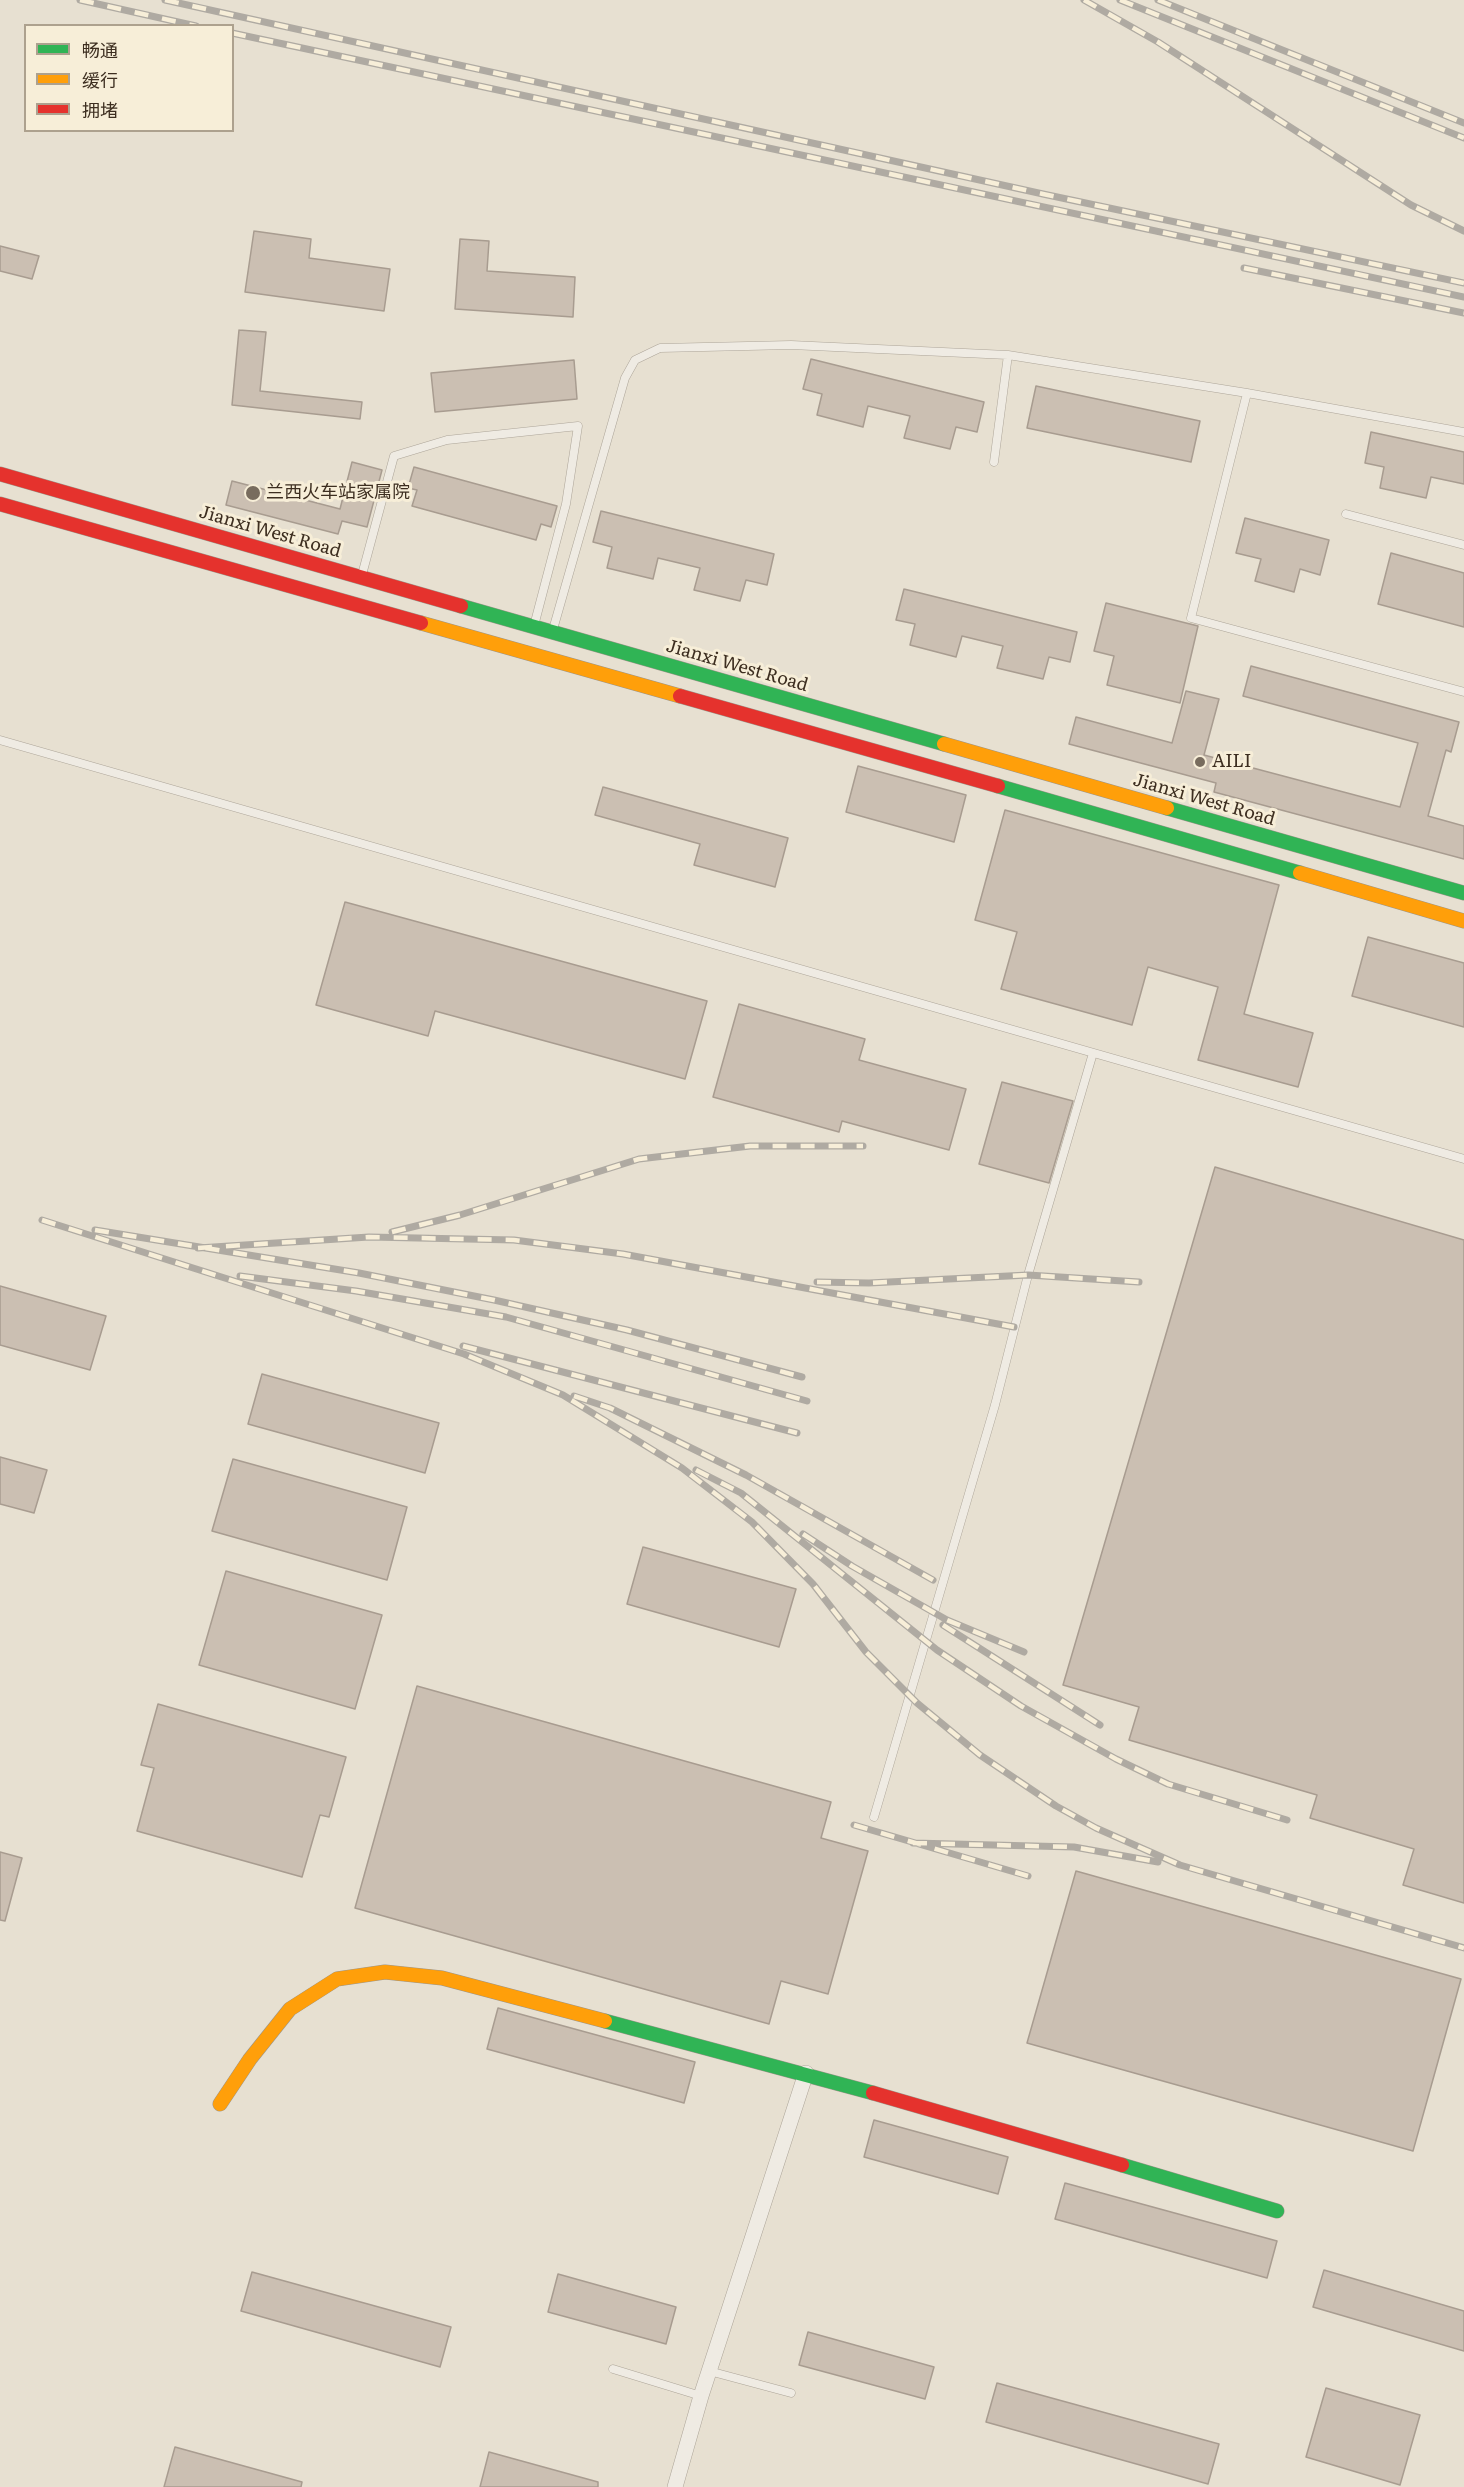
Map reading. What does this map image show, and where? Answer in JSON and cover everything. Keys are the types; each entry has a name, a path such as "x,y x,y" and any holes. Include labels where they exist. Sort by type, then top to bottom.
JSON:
{"main road":[{"name":"Jianxi West Road","path":"0,474 1464,893"},
{"path":"0,504 1033,796 1464,921"},
{"path":"220,2104 250,2060 290,2009 337,1979 385,1972 442,1978 806,2073 1277,2211"}],"street":[{"path":"675,2487 701,2396 806,2073"}],"lane":[{"path":"552,632 625,378 635,360 660,348 791,345 1008,355 1246,393 1464,432"},
{"path":"994,462 1008,355"},
{"path":"1246,393 1191,618 1464,692"},
{"path":"361,577 394,456 447,440 578,426 566,504 534,626"},
{"path":"1346,514 1464,544"},
{"path":"0,740 1464,1159"},
{"path":"874,1818 995,1405 1028,1275 1093,1053"},
{"path":"613,2369 701,2396"},
{"path":"710,2371 791,2393"}],"building":[{"path":"254,231 311,239 309,258 390,269 384,311 245,292"},
{"path":"460,239 489,241 487,271 575,277 573,317 455,309"},
{"path":"0,246 39,256 32,279 0,271"},
{"path":"239,330 266,332 260,391 362,402 360,419 232,405"},
{"path":"811,359 984,402 977,432 956,427 950,449 904,438 910,416 868,406 863,427 817,415 822,394 803,389"},
{"path":"574,360 577,399 435,412 431,373"},
{"path":"1036,386 1200,421 1191,462 1027,428"},
{"path":"1371,432 1464,452 1464,484 1431,477 1426,498 1380,488 1384,467 1365,463"},
{"name":"兰西火车站家属院","path":"352,462 382,470 367,527 342,521 338,534 226,505 232,481 340,509"},
{"path":"414,467 557,506 551,527 541,524 536,540 412,506 417,490 408,488"},
{"path":"601,511 774,554 767,585 746,580 740,601 694,590 700,568 658,558 653,579 607,568 612,547 593,542"},
{"path":"1245,518 1329,540 1320,575 1300,569 1294,592 1255,581 1261,559 1236,553"},
{"path":"1391,553 1464,573 1464,627 1378,604"},
{"path":"904,589 1077,632 1070,662 1049,657 1043,679 997,668 1003,646 962,636 956,657 910,645 915,624 896,620"},
{"path":"1106,603 1198,626 1180,703 1107,685 1114,656 1094,651"},
{"path":"1251,666 1459,722 1451,752 1446,750 1428,816 1464,826 1464,859 1214,792 1216,783 1069,744 1076,717 1172,743 1186,691 1219,699 1204,755 1400,807 1418,743 1243,696"},
{"path":"858,766 966,795 954,842 846,812"},
{"path":"603,787 788,838 775,887 694,865 700,844 595,815"},
{"path":"1005,810 1279,885 1244,1014 1313,1033 1298,1087 1198,1060 1218,987 1148,967 1132,1025 1001,989 1017,932 975,920"},
{"path":"345,902 707,1001 685,1079 435,1011 428,1036 316,1005"},
{"path":"1368,937 1464,963 1464,1027 1352,996"},
{"path":"739,1004 865,1039 859,1060 966,1089 949,1150 842,1121 839,1132 713,1097"},
{"path":"1002,1082 1073,1101 1049,1183 979,1164"},
{"path":"1215,1167 1464,1240 1464,1903 1403,1885 1414,1849 1310,1818 1317,1795 1129,1740 1139,1707 1063,1685"},
{"path":"0,1286 106,1316 90,1370 0,1345"},
{"path":"262,1374 439,1423 425,1473 248,1424"},
{"path":"0,1457 47,1470 34,1513 0,1504"},
{"path":"233,1459 407,1507 387,1580 212,1531"},
{"path":"643,1547 796,1589 779,1647 627,1604"},
{"path":"226,1571 382,1615 355,1709 199,1665"},
{"path":"417,1686 831,1802 821,1838 868,1851 828,1994 781,1981 769,2024 355,1908"},
{"path":"158,1704 346,1757 329,1817 320,1815 302,1877 137,1831 154,1768 141,1765"},
{"path":"0,1852 22,1858 5,1921 0,1920"},
{"path":"1076,1871 1461,1979 1413,2151 1027,2043"},
{"path":"498,2008 695,2062 684,2103 487,2049"},
{"path":"874,2120 1008,2157 998,2194 864,2157"},
{"path":"1065,2183 1277,2241 1267,2278 1055,2219"},
{"path":"1324,2270 1464,2311 1464,2351 1313,2307"},
{"path":"252,2272 451,2327 440,2367 241,2311"},
{"path":"558,2274 676,2307 666,2344 548,2312"},
{"path":"808,2332 934,2367 925,2399 799,2365"},
{"path":"997,2383 1219,2444 1208,2484 986,2422"},
{"path":"1326,2388 1420,2415 1400,2485 1306,2457"},
{"path":"175,2447 302,2482 301,2487 164,2487"},
{"path":"489,2452 598,2482 598,2487 480,2487"}],"railway":[{"path":"80,0 187,24"},
{"path":"165,0 1043,194 1464,283"},
{"path":"1084,0 1158,42 1411,205 1464,231"},
{"path":"1120,0 1464,138"},
{"path":"1158,0 1464,123"},
{"path":"234,33 1464,297"},
{"path":"1244,268 1464,313"},
{"path":"392,1232 460,1215 639,1159 750,1146 863,1146"},
{"path":"42,1220 464,1354 563,1395 682,1468 752,1522 813,1584 866,1652 917,1703 980,1755 1056,1806 1096,1828 1180,1865 1464,1948"},
{"path":"95,1230 359,1273 494,1300 627,1330 802,1377"},
{"path":"198,1248 369,1237 514,1240 623,1254 1014,1327"},
{"path":"817,1282 869,1283 1028,1275 1139,1282"},
{"path":"240,1276 356,1291 506,1317 807,1401"},
{"path":"463,1346 797,1433"},
{"path":"574,1396 610,1408 746,1475 933,1580"},
{"path":"696,1470 741,1493 937,1650 1021,1706 1116,1759 1168,1784 1287,1820"},
{"path":"803,1534 852,1566 947,1620 1024,1652"},
{"path":"943,1625 1100,1725"},
{"path":"854,1825 1028,1876"},
{"path":"913,1843 1074,1847 1158,1862"}],"traffic: fast":[{"path":"461,606 944,744"},
{"path":"998,786 1300,873"},
{"path":"1167,808 1464,893"},
{"path":"605,2021 873,2093"},
{"path":"1122,2165 1277,2211"}],"traffic: slow":[{"path":"421,623 680,696"},
{"path":"944,744 1167,808"},
{"path":"1300,873 1464,921"},
{"path":"220,2104 250,2059 290,2009 337,1979 385,1972 442,1978 605,2021"}],"traffic: jam":[{"path":"0,474 461,606"},
{"path":"0,504 421,623"},
{"path":"680,696 998,786"},
{"path":"873,2093 1122,2165"}],"place":[{"name":"兰西火车站家属院","path":"253,493"},
{"name":"AILI","path":"1200,762"}]}
